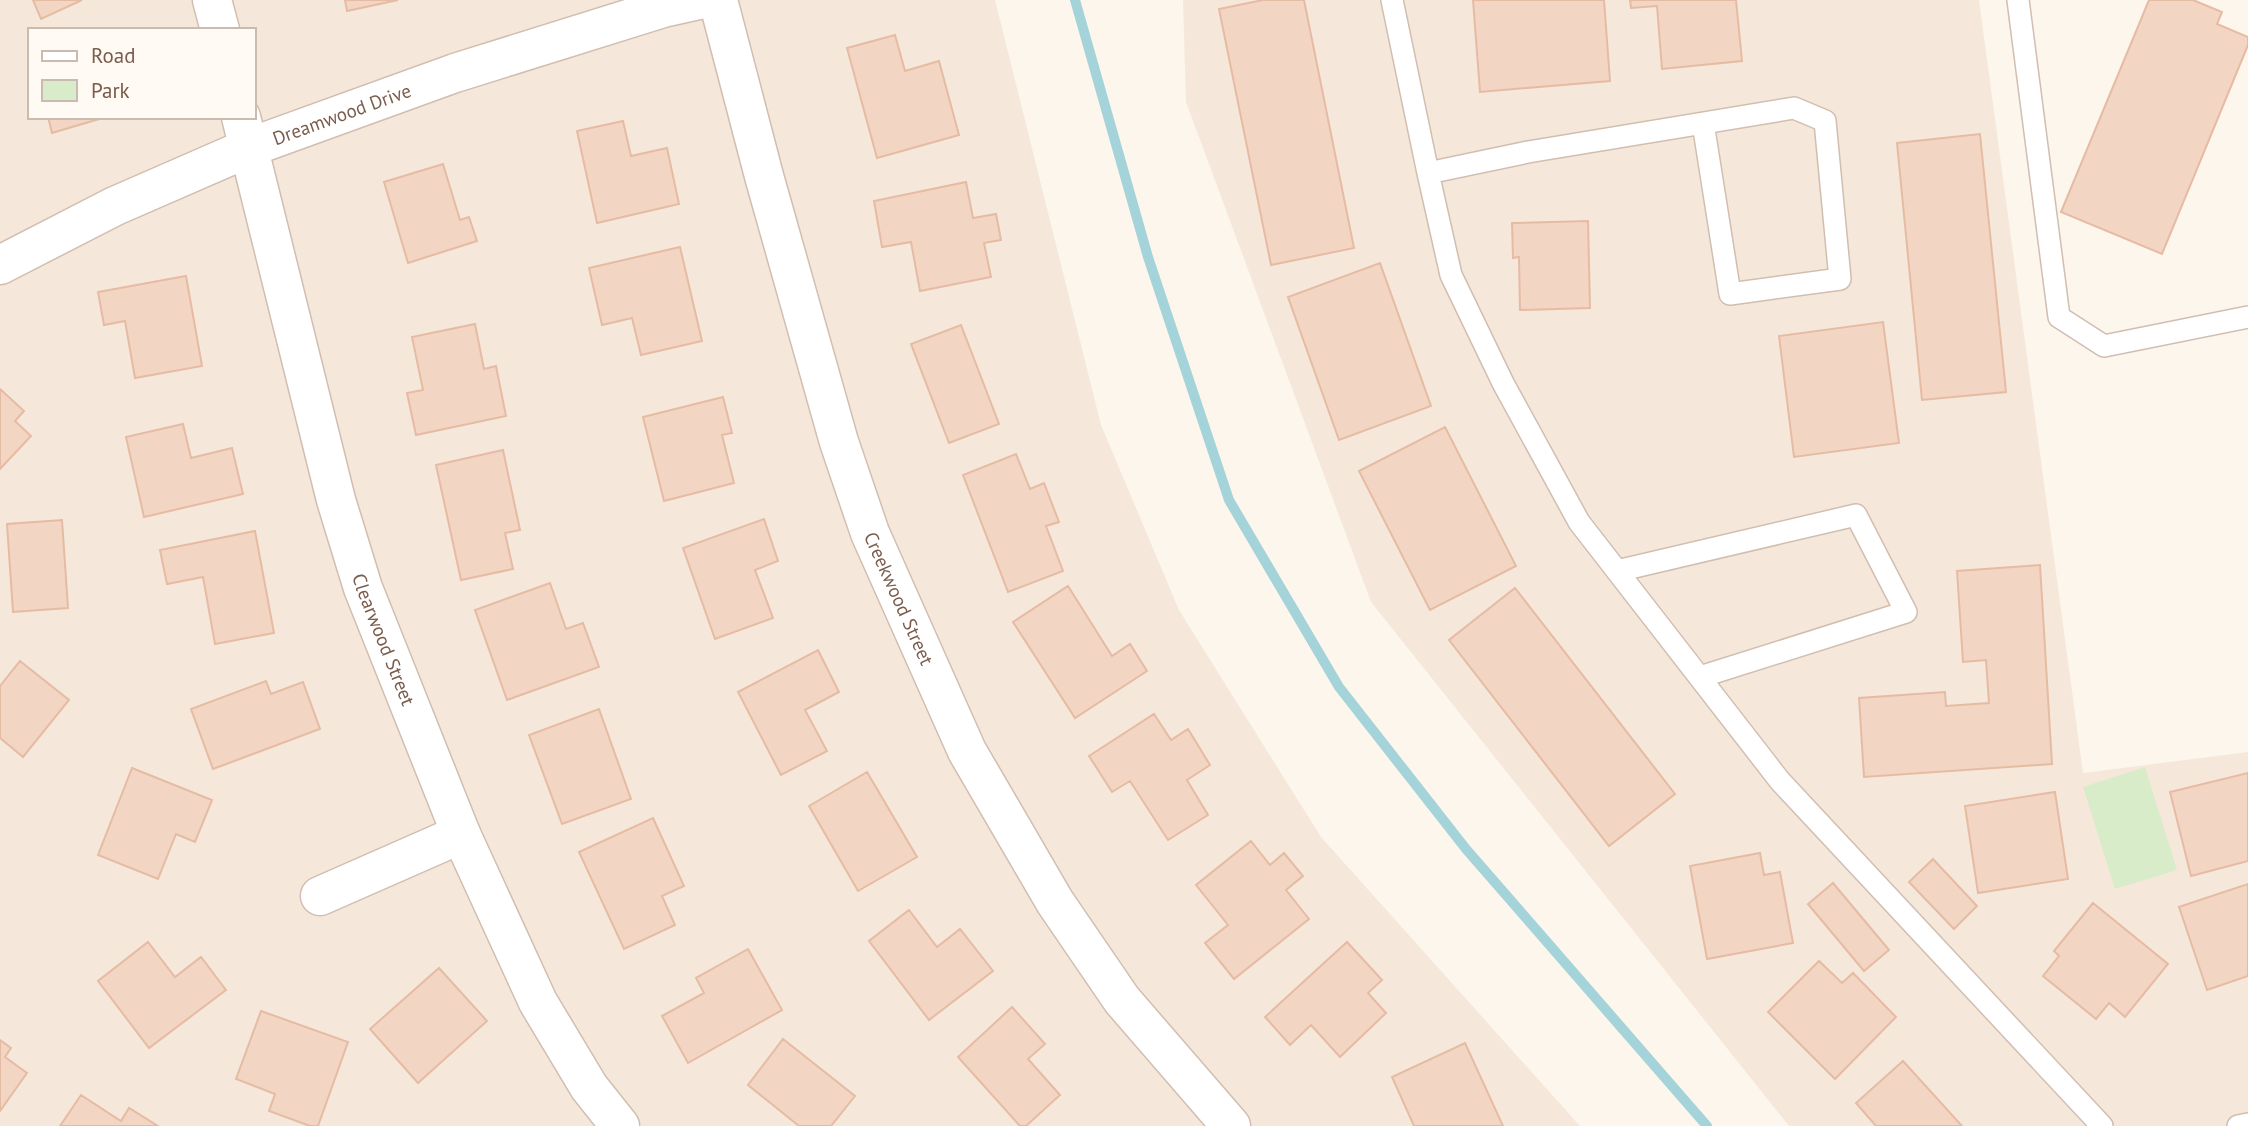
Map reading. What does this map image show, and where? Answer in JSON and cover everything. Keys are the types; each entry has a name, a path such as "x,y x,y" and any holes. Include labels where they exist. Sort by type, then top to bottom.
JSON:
{"street":[{"path":"212,0 219,28"},
{"name":"Dreamwood Drive","path":"0,265 115,206 245,133 455,73 663,8 699,0"},
{"name":"Creekwood Street","path":"718,0 764,176 839,442 870,533 967,751 1055,902 1122,1000 1231,1126"},
{"name":"Clearwood Street","path":"245,133 336,500 363,588 461,834 538,1002 589,1087 620,1126"},
{"path":"320,896 461,834"}],"lane":[{"path":"1392,0 1451,275 1503,383 1579,522 1780,781 2102,1126"},
{"path":"2018,0 2059,317 2104,346 2248,317"},
{"path":"1428,173 1528,152 1703,123 1794,108 1825,121 1840,279 1730,294 1703,123"},
{"path":"1617,571 1856,515 1906,612 1700,677"},
{"path":"2238,1126 2248,1124"}],"shaded area":[{"path":"0,0 995,0 1101,425 1179,610 1321,837 1580,1126 0,1126"},
{"path":"1183,0 1979,0 2083,773 2248,752 2248,1126 1789,1126 1371,602 1186,102"}],"green space":[{"path":"2145,767 2177,870 2115,889 2083,787"}],"building":[{"path":"33,0 82,0 41,19"},
{"path":"345,0 398,0 347,11"},
{"path":"1263,0 1304,0 1354,248 1271,265 1219,9"},
{"path":"1473,0 1604,0 1610,81 1480,92"},
{"path":"1630,0 1736,0 1742,61 1662,69 1657,6 1631,8"},
{"path":"2149,0 2193,0 2222,12 2217,24 2248,37 2248,45 2162,254 2061,212"},
{"path":"895,35 905,71 939,61 959,135 877,158 847,48"},
{"path":"48,119 99,119 52,133"},
{"path":"623,121 631,156 667,148 679,204 597,223 577,131"},
{"path":"1980,134 2006,392 1922,400 1897,143"},
{"path":"443,164 460,220 469,217 477,241 408,263 384,182"},
{"path":"966,182 973,218 996,214 1001,240 984,243 991,277 920,291 911,242 882,247 874,201"},
{"path":"1588,221 1590,308 1520,310 1519,257 1513,258 1512,223"},
{"path":"680,247 702,341 641,355 632,318 602,325 589,268"},
{"path":"1380,263 1431,406 1339,440 1288,297"},
{"path":"186,276 202,366 135,378 125,321 104,325 98,292"},
{"path":"1883,322 1899,443 1794,457 1779,336"},
{"path":"475,324 484,369 496,366 506,416 416,435 407,393 423,390 412,337"},
{"path":"961,325 999,424 949,443 911,344"},
{"path":"0,389 24,411 15,421 31,436 0,469"},
{"path":"723,397 732,433 722,435 734,483 664,501 643,417"},
{"path":"183,424 191,458 232,448 243,494 144,517 126,437"},
{"path":"1445,427 1516,566 1430,610 1359,471"},
{"path":"503,450 520,530 505,533 513,569 461,580 436,465"},
{"path":"1016,454 1030,489 1044,483 1059,522 1046,526 1063,571 1008,592 963,475"},
{"path":"764,519 778,561 755,570 773,618 715,639 683,548"},
{"path":"62,520 68,608 13,612 7,524"},
{"path":"255,531 274,633 215,644 203,577 167,584 160,550"},
{"path":"2040,565 2052,764 1864,777 1859,698 1945,692 1946,706 1989,703 1986,660 1963,662 1957,571"},
{"path":"550,583 566,629 583,623 599,667 507,700 475,610"},
{"path":"1068,586 1112,656 1130,644 1147,671 1075,718 1013,622"},
{"path":"1515,588 1675,794 1609,846 1449,640"},
{"path":"818,650 839,692 805,710 827,751 781,775 738,692"},
{"path":"20,661 69,700 23,757 0,738 0,686"},
{"path":"266,681 271,694 303,682 320,729 213,769 191,709"},
{"path":"599,709 631,799 562,824 529,735"},
{"path":"1154,714 1171,740 1188,729 1210,765 1187,780 1208,815 1168,840 1130,781 1112,792 1089,756"},
{"path":"132,768 212,800 195,842 176,834 158,879 98,855"},
{"path":"867,772 917,857 858,891 809,806"},
{"path":"2248,773 2248,861 2191,876 2170,792"},
{"path":"2055,792 2068,879 1978,893 1965,806"},
{"path":"653,818 684,886 662,896 675,925 624,949 579,852"},
{"path":"1251,841 1270,865 1284,853 1303,876 1286,890 1309,919 1234,979 1205,943 1228,925 1196,885"},
{"path":"1760,853 1764,875 1780,872 1793,943 1707,959 1690,866"},
{"path":"1933,859 1977,906 1954,929 1909,882"},
{"path":"1833,883 1889,950 1864,971 1808,904"},
{"path":"2248,884 2248,976 2207,990 2179,907"},
{"path":"2093,903 2168,964 2125,1017 2109,1003 2096,1019 2043,976 2059,956 2054,951"},
{"path":"909,910 937,947 960,929 993,971 929,1020 869,941"},
{"path":"148,942 175,977 201,957 226,990 149,1048 98,981"},
{"path":"1347,942 1382,980 1368,993 1386,1013 1340,1057 1311,1025 1290,1045 1265,1017"},
{"path":"748,949 782,1010 688,1063 662,1016 704,993 696,978"},
{"path":"1819,961 1842,983 1853,973 1896,1017 1835,1079 1768,1012"},
{"path":"439,968 487,1021 418,1083 370,1029"},
{"path":"1012,1007 1045,1044 1028,1059 1060,1095 1026,1126 1020,1126 958,1057"},
{"path":"261,1011 348,1042 318,1126 310,1126 269,1111 275,1094 236,1079"},
{"path":"783,1039 855,1096 831,1126 799,1126 748,1085"},
{"path":"0,1040 11,1048 5,1057 27,1073 0,1111"},
{"path":"1465,1043 1503,1126 1414,1126 1392,1077"},
{"path":"1903,1061 1962,1126 1876,1126 1856,1103"},
{"path":"81,1095 121,1121 129,1108 158,1126 60,1126"}],"waterway":[{"path":"1075,0 1148,257 1229,500 1339,687 1466,849 1707,1126"}]}
